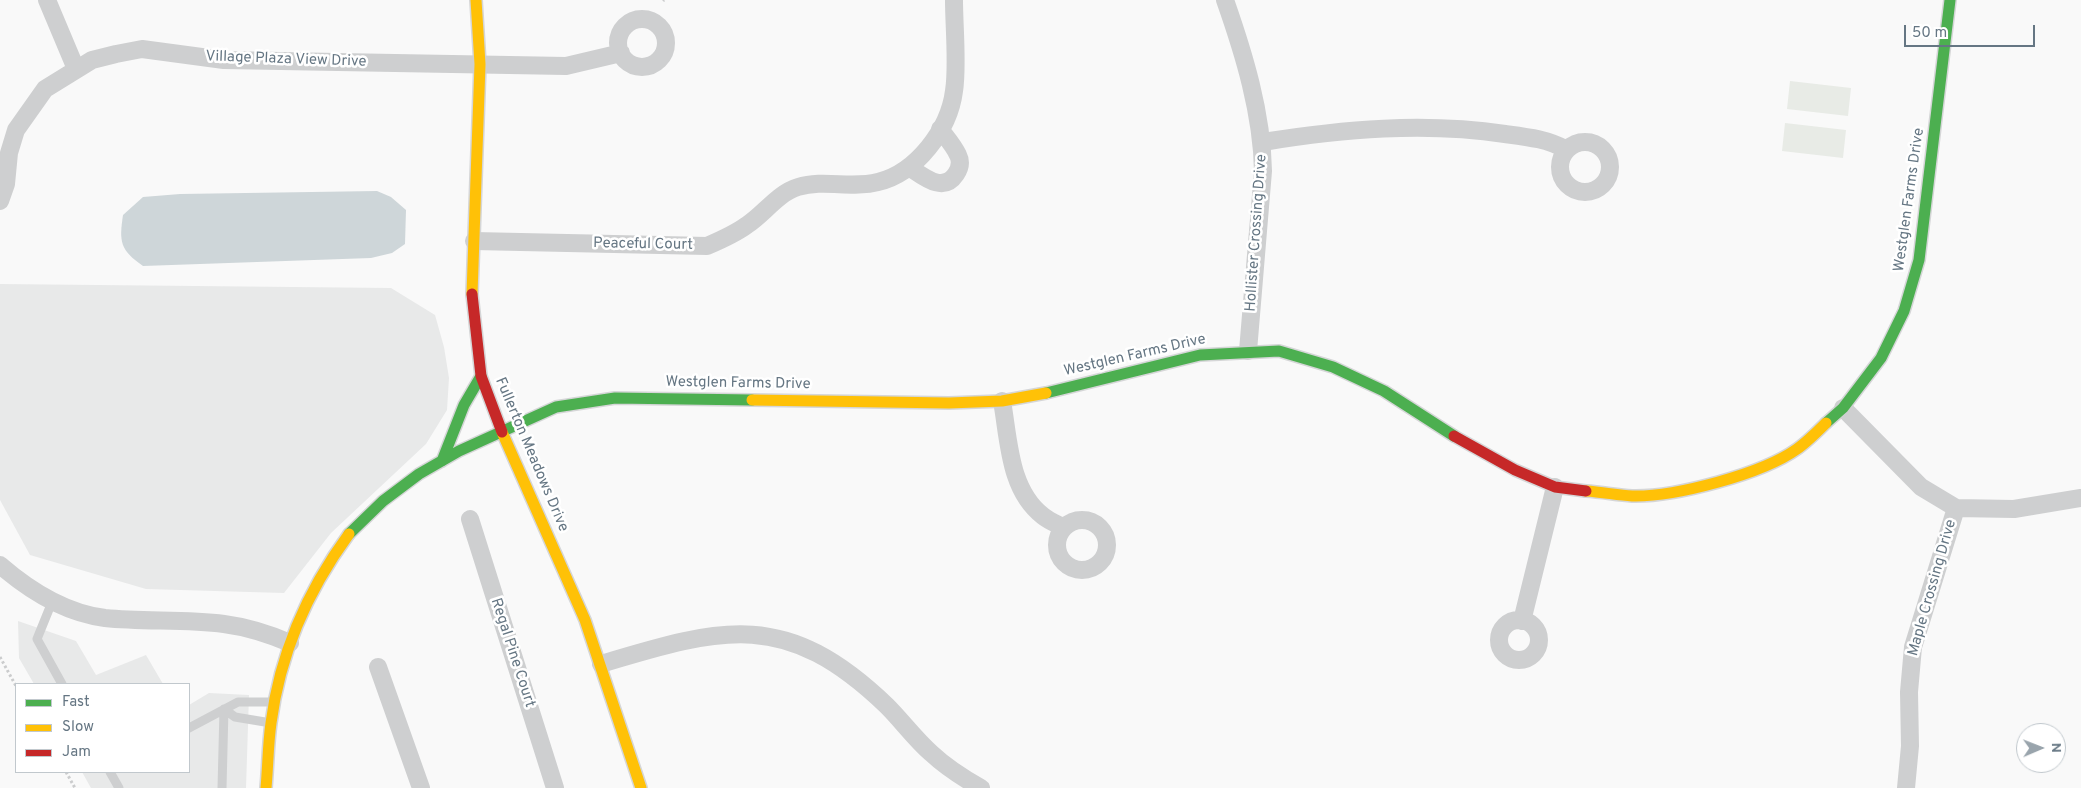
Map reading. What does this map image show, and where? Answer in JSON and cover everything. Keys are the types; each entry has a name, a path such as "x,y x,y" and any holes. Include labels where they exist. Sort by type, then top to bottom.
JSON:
{"street":[{"path":"47,0 76,69"},
{"name":"Fullerton Meadows Drive","path":"476,0 480,64 472,301 481,376 502,432 585,620 641,788"},
{"name":"Peaceful Court","path":"474,241 707,246 727,238 747,225 783,195 798,187 878,182 896,176 909,167 926,150 940,129 954,91 954,0"},
{"name":"Hollister Crossing Drive","path":"1225,0 1240,41 1263,142 1264,171 1248,351"},
{"name":"Westglen Farms Drive","path":"266,788 271,723 290,642 306,604 326,566 352,529 383,501 419,474 442,461 556,407 615,398 940,403 1002,401 1029,397 1200,355 1248,351 1279,351 1333,367 1384,391 1432,424 1515,470 1555,486 1633,496 1668,493 1702,486 1767,465 1797,449 1843,408 1881,358 1904,311 1914,284 1919,260 1950,0"},
{"name":"Village Plaza View Drive","path":"0,201 6,184 9,153 16,130 45,90 92,60 142,49 224,60 566,66 620,53"},
{"path":"1263,142 1330,132 1390,128 1446,128 1550,140 1567,150"},
{"path":"909,167 930,182 937,184 951,180 956,174 959,167 958,155 940,129"},
{"path":"442,461 464,405 481,376"},
{"path":"1002,401 1015,475 1020,488 1043,516 1064,527"},
{"path":"1843,408 1921,487 1956,508 2014,509 2081,498"},
{"path":"1522,621 1555,486"},
{"name":"Maple Crossing Drive","path":"1906,788 1910,746 1909,692 1914,646 1956,508"},
{"name":"Regal Pine Court","path":"470,519 555,788"},
{"path":"0,566 52,602 103,617 245,627 290,642"},
{"path":"601,664 683,640 716,635 754,634 788,640 828,659 860,680 930,753 964,779 981,788"},
{"path":"378,667 421,788"}],"lane":[{"path":"52,602 37,639 61,683"},
{"path":"190,727 238,702 275,702"},
{"path":"224,710 235,717 271,723"},
{"path":"222,788 224,710"},
{"path":"111,773 119,788"}],"path":[{"path":"0,657 15,684"},
{"path":"67,773 75,788"}],"shaded area":[{"path":"1790,81 1851,88 1848,116 1787,109"},
{"path":"1785,123 1846,130 1843,158 1782,151"},
{"path":"377,191 391,197 406,210 405,244 392,253 371,258 143,266 130,255 123,245 121,232 123,215 143,197 180,194"},
{"path":"0,284 391,288 435,315 444,347 449,378 447,410 426,444 331,533 284,593 146,589 30,555 0,500"},
{"path":"18,621 76,641 96,675 146,655 162,683 33,683 19,658"},
{"path":"209,693 249,695 246,788 91,788 83,773 190,773 190,704"}],"traffic: fast":[{"path":"1826,423 1843,408 1881,358 1904,311 1919,260 1950,0"},
{"path":"1046,393 1200,355 1279,351 1333,367 1384,391 1454,436"},
{"path":"442,461 464,405 481,376"},
{"path":"349,534 383,501 419,474 459,451 556,407 615,398 752,400"}],"traffic: slow":[{"path":"472,294 480,64 476,0"},
{"path":"752,400 949,403 1002,401 1046,393"},
{"path":"1586,491 1632,496 1650,495 1671,493 1718,482 1741,475 1782,458 1801,446 1826,423"},
{"path":"502,432 585,620 641,788"},
{"path":"266,788 269,739 275,697 289,647 298,623 321,577 349,534"}],"traffic: jam":[{"path":"472,294 481,376 502,432"},
{"path":"1454,436 1515,470 1555,487 1586,491"}]}
